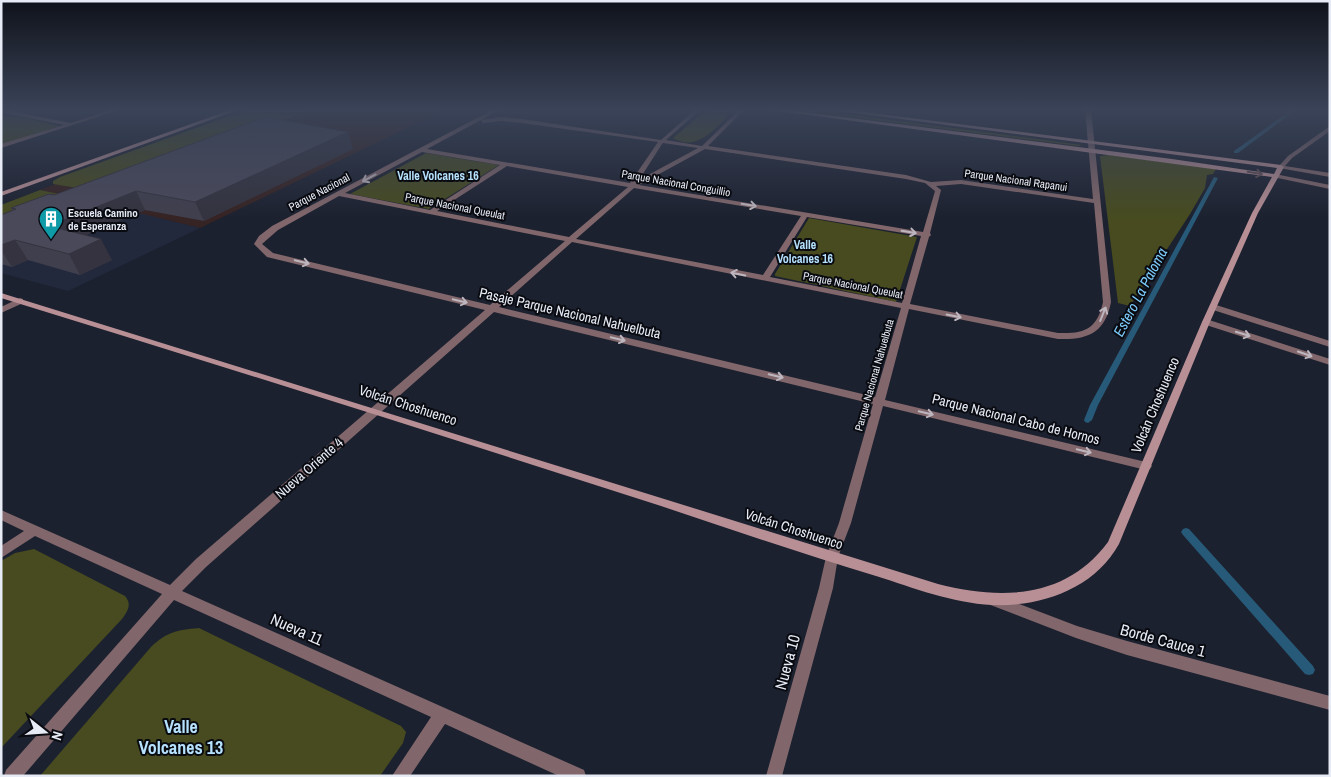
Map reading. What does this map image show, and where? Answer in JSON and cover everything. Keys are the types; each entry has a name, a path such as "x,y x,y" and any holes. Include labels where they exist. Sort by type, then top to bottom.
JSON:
{"street":[{"path":"1,194 135,146"},
{"name":"Parque Nacional","path":"258,244 274,228 429,146"},
{"path":"632,186 658,146"},
{"path":"699,146 906,177 932,184"},
{"name":"Parque Nacional Queulat","path":"338,194 906,307 1058,336 1073,337 1090,332 1102,318 1107,302 1093,146"},
{"path":"1095,146 1281,166 1330,175"},
{"path":"1095,146 1330,187"},
{"name":"Volcán Choshuenco","path":"1,295 375,410 832,557 939,589 990,599 1013,599 1036,595 1078,580 1105,557 1113,544 1206,322 1255,214 1281,166 1305,146"},
{"path":"632,186 704,147"},
{"name":"Parque Nacional Conguillio","path":"422,150 927,235"},
{"path":"430,212 506,164"},
{"name":"Parque Nacional Rapanui","path":"932,184 960,182 1098,202"},
{"name":"Parque Nacional Nahuelbuta","path":"832,557 845,523 938,196 938,190 932,184"},
{"name":"Nueva Oriente 4","path":"12,776 201,563 632,186"},
{"path":"765,279 805,215"},
{"name":"Pasaje Parque Nacional Nahuelbuta","path":"258,244 270,254 879,401"},
{"path":"1,310 20,300"},
{"path":"1214,307 1330,344"},
{"path":"1206,322 1330,362"},
{"name":"Parque Nacional Cabo de Hornos","path":"879,401 1146,466"},
{"name":"Nueva 11","path":"1,515 578,776"},
{"path":"1,553 34,530"},
{"name":"Nueva 10","path":"774,776 826,588 832,557"},
{"name":"Borde Cauce 1","path":"990,599 1076,632 1127,648 1330,703"},
{"path":"400,776 442,714"}],"shaded area":[{"path":"159,146 369,146 200,228 40,190"},
{"path":"78,198 200,228 68,291 1,273 1,228"}],"green space":[{"path":"145,146 218,146 164,168 90,190 53,184 53,181"},
{"path":"426,153 499,165 429,209 350,194"},
{"path":"1109,155 1216,169 1213,174 1207,175 1205,188 1190,214 1130,306 1118,303 1100,156"},
{"path":"40,190 78,198 1,228 1,205"},
{"path":"809,218 917,237 896,302 775,276"},
{"path":"34,549 125,596 128,608 122,619 1,748 1,561 15,553"},
{"path":"199,628 401,726 406,732 403,743 380,776 40,776 151,647 172,633"}],"building":[{"path":"186,146 317,146 195,202 136,191 49,226 101,239 69,254 15,240 1,245 1,215 16,209 11,208 49,194 54,195"}],"waterway":[{"name":"Estero La Paloma","path":"1236,152 1244,146"},
{"name":"Estero La Paloma","path":"1088,420 1094,405 1216,178"},
{"name":"Estero La Paloma","path":"1186,532 1309,670"}],"place":[{"name":"Escuela Camino de Esperanza","path":"51,240"}],"district":[{"name":"Valle Volcanes 16","path":"438,176"},
{"name":"Valle Volcanes 16","path":"805,252"},
{"name":"Valle Volcanes 13","path":"181,736"}]}
